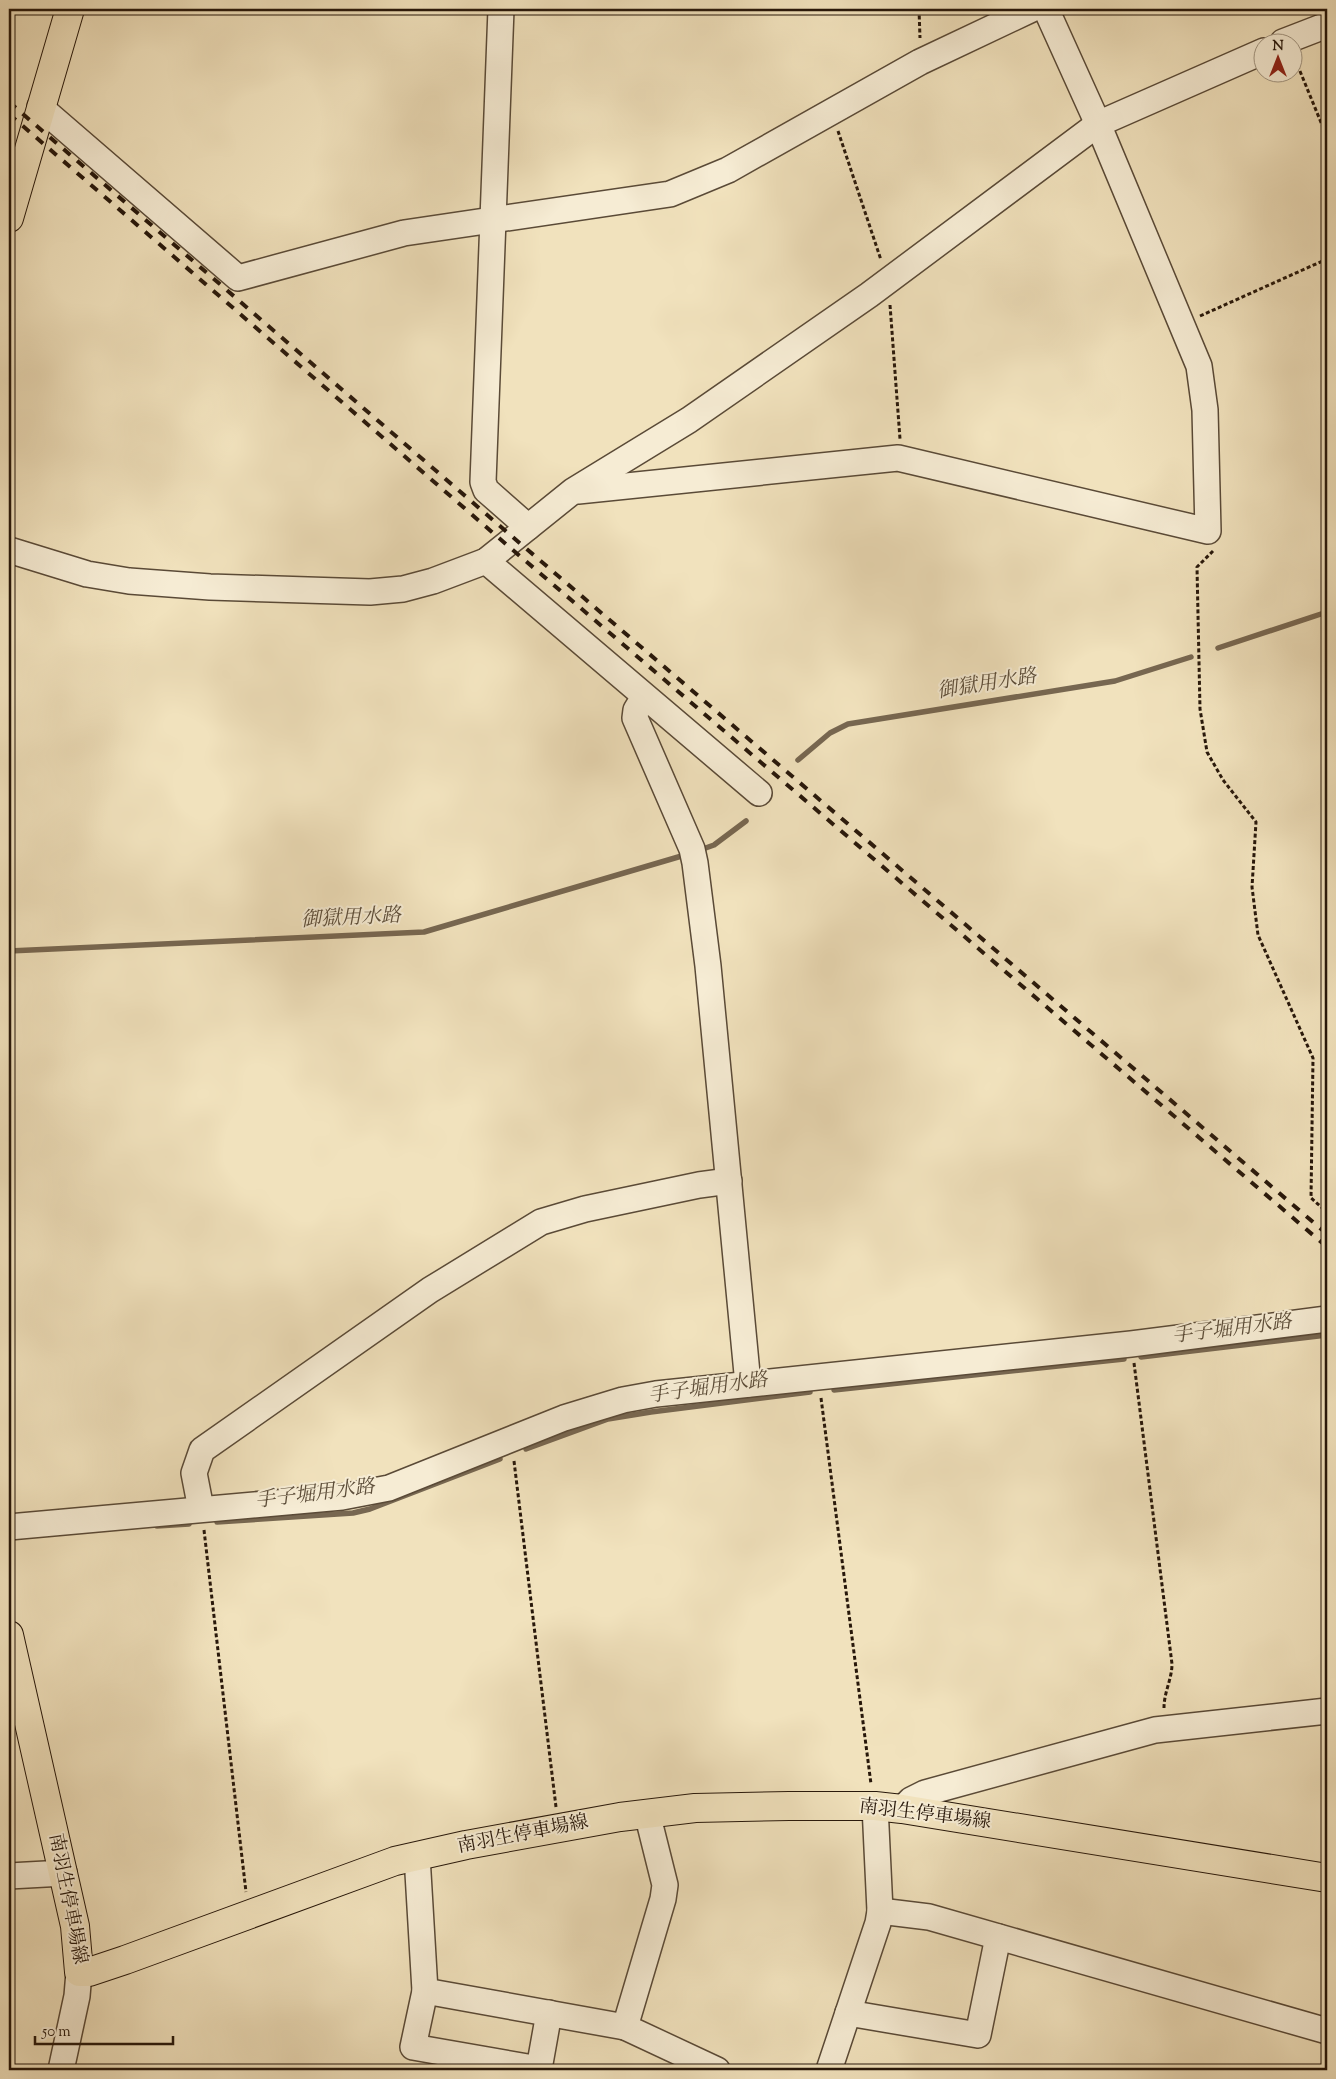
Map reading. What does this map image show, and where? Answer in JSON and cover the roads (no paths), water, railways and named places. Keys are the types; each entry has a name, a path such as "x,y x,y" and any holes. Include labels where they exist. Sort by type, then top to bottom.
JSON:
{"main road":[{"path":"9,218 70,9"},
{"name":"南羽生停車場線","path":"9,1635 76,1926 79,1972 89,1972 102,1968 395,1860 560,1827 647,1813 731,1806 888,1807 1327,1878"}],"street":[{"path":"501,9 483,482 486,490 528,527"},
{"path":"40,108 238,278 404,233 670,194 728,170 920,62 1032,9"},
{"path":"573,492 902,459 1208,532 1205,410 1199,366 1098,124 1046,9"},
{"path":"1304,34 1327,25"},
{"path":"9,550 87,574 130,581 210,587 370,592 402,590 434,581 486,561 573,492 689,420 888,281 1098,124 1254,55"},
{"path":"486,561 759,793"},
{"path":"644,697 636,710 636,718 692,849 695,863 708,966 748,1384"},
{"path":"201,1509 194,1474 202,1450 446,1280 541,1222 585,1209 699,1185 729,1181"},
{"path":"9,1526 342,1497 368,1493 389,1488 564,1418 623,1400 656,1394 1131,1344 1327,1319"},
{"path":"829,2070 878,1923 888,1807 911,1800 925,1793 1146,1733 1327,1711"},
{"path":"625,2027 663,1899 665,1885 647,1813"},
{"path":"417,1856 425,1991 413,2047 539,2069 549,2014"},
{"path":"9,1876 64,1873"},
{"path":"880,1911 929,1917 1327,2031"},
{"path":"848,2012 978,2036 998,1936"},
{"path":"61,2070 77,1996 79,1972"},
{"path":"425,1991 625,2027 717,2070"}],"waterway":[{"name":"御獄用水路","path":"1218,648 1327,612"},
{"name":"御獄用水路","path":"798,760 830,733 848,724 1115,681 1191,657"},
{"name":"御獄用水路","path":"700,850 714,845 746,821"},
{"name":"御獄用水路","path":"9,951 424,932 685,855"},
{"name":"手子堀用水路","path":"1141,1357 1327,1335"},
{"name":"手子堀用水路","path":"834,1390 1124,1359"},
{"name":"手子堀用水路","path":"526,1449 608,1419 810,1392"},
{"name":"手子堀用水路","path":"217,1522 353,1513 370,1509 500,1459"},
{"name":"手子堀用水路","path":"157,1526 189,1524"}],"railway":[{"path":"9,102 515,539 1327,1234"},
{"path":"9,114 507,545 1327,1247"}]}
